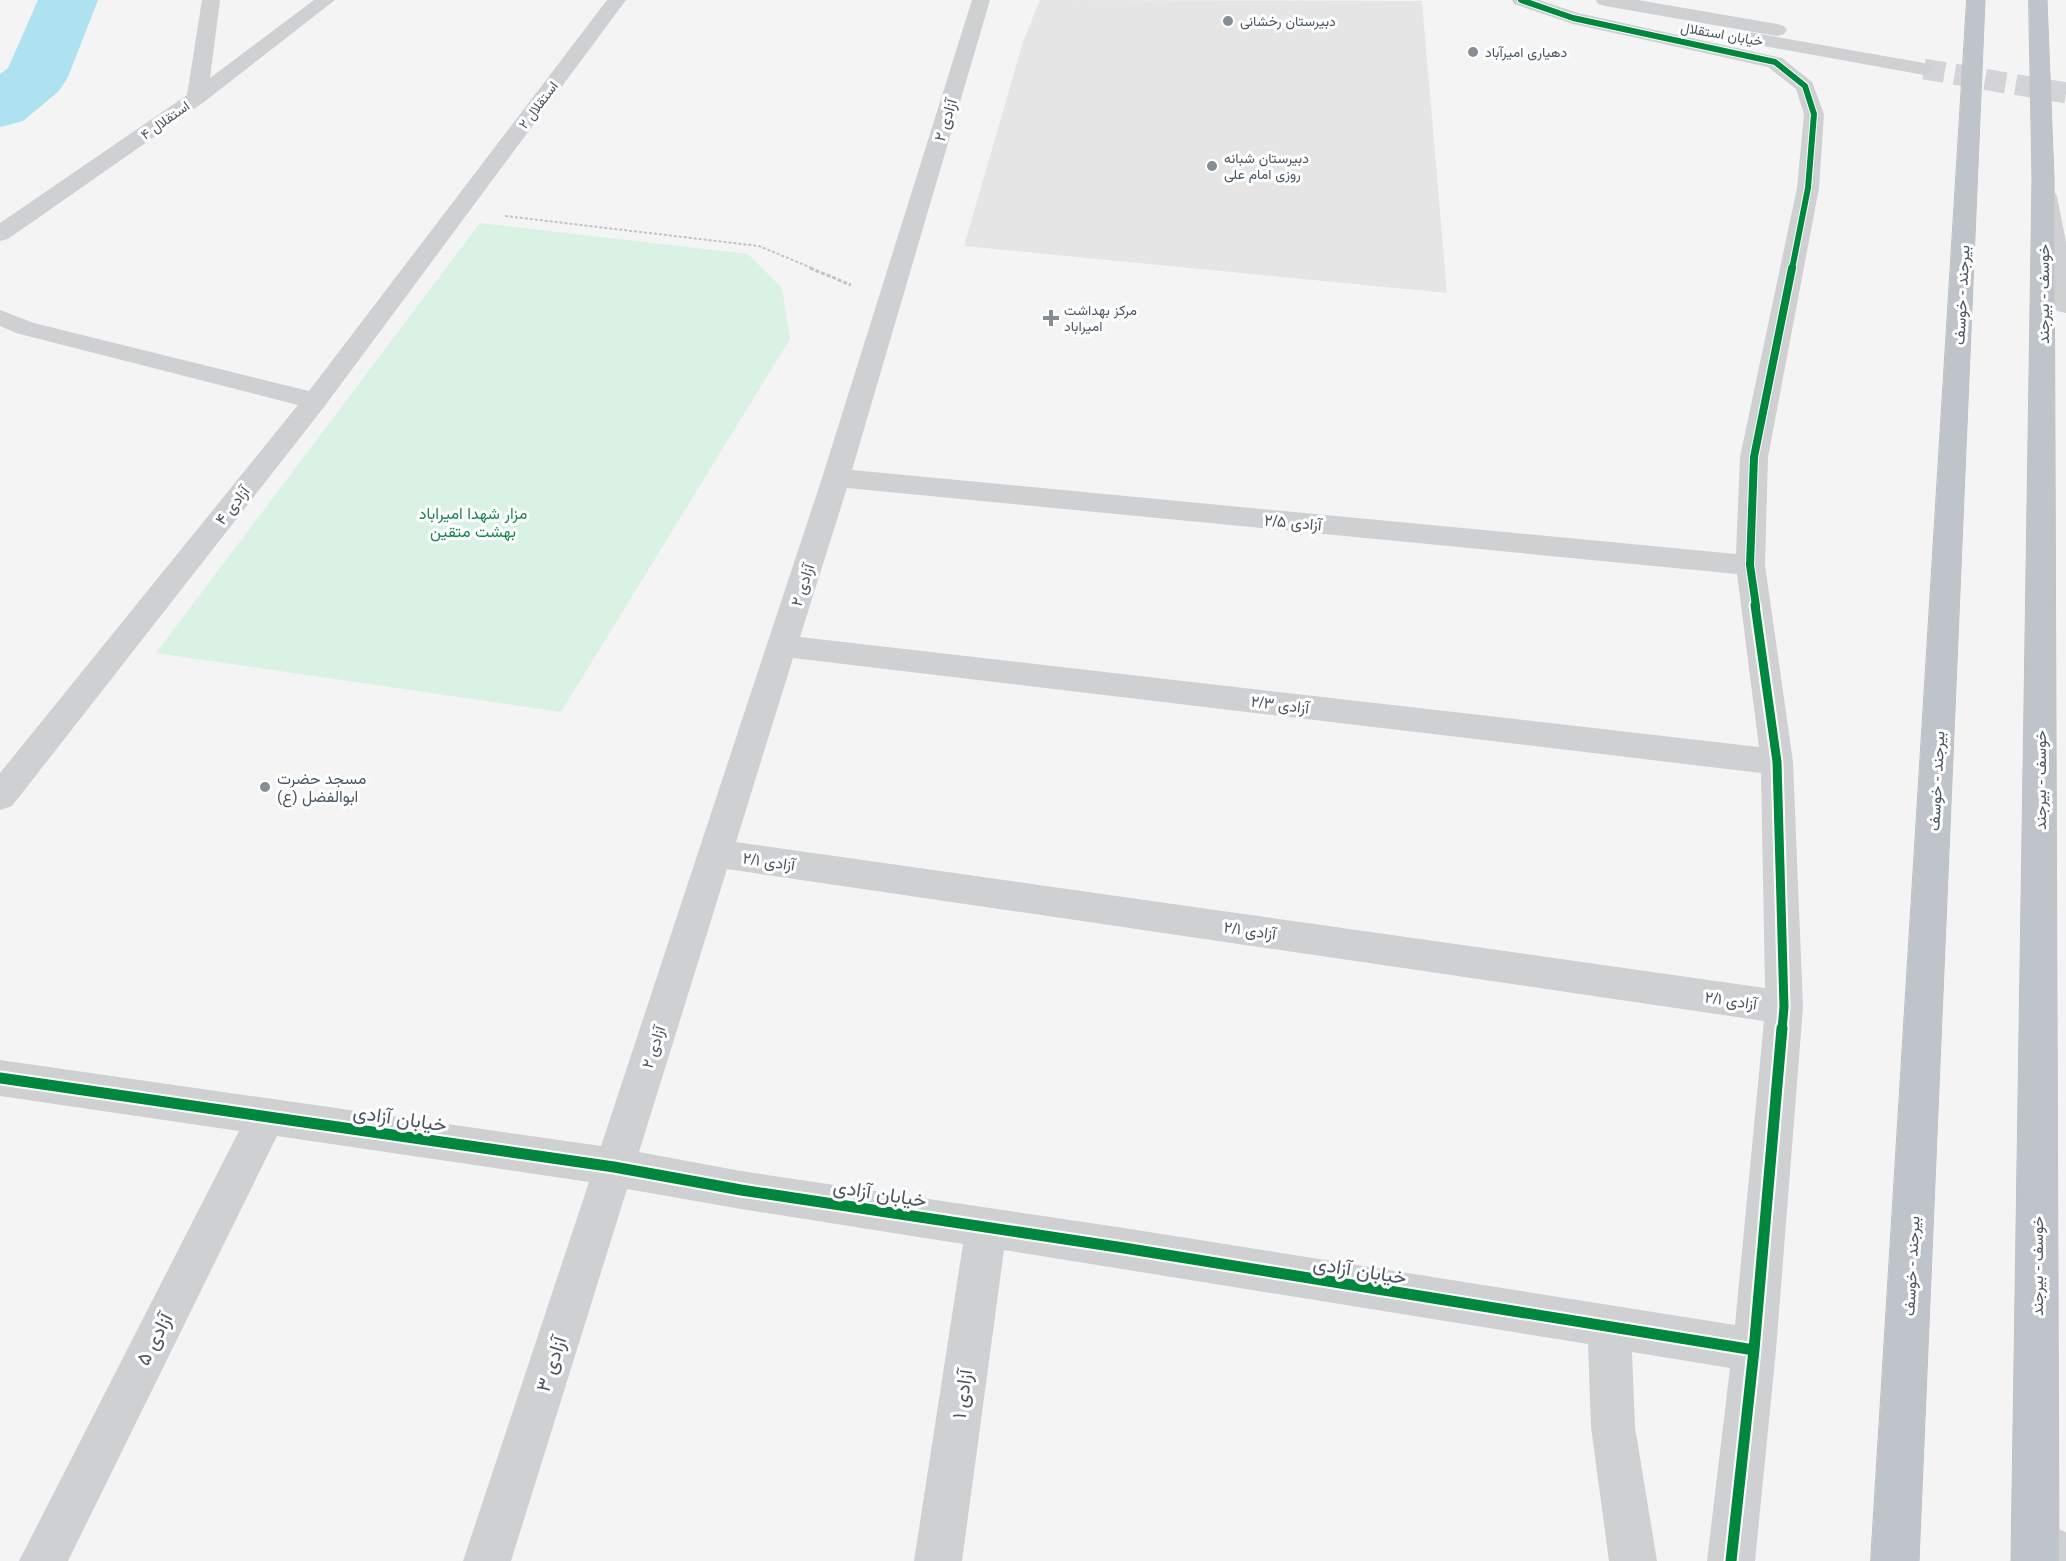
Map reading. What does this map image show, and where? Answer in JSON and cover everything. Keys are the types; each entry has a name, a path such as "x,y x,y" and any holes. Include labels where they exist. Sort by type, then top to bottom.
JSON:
{"highway":[{"name":"بیرجند - خوسف","path":"1895,1561 1976,0"},
{"name":"خوسف - بیرجند","path":"2038,0 2043,178 2046,1554"}],"street":[{"path":"197,98 211,0"},
{"name":"استقلال ۴","path":"0,234 197,98 326,0"},
{"name":"استقلال ۲","path":"460,211 617,0"},
{"name":"آزادی ۲","path":"614,1167 836,478 981,0"},
{"path":"1520,0 1573,18 1775,62 1805,86 1814,114 1808,188 1754,457 1750,565 1777,762 1784,1007 1754,1350 1731,1561"},
{"name":"خیابان استقلال","path":"1520,0 1928,62 1605,0"},
{"path":"2043,178 2066,306"},
{"name":"آزادی ۴","path":"0,797 315,401 460,211"},
{"path":"0,317 24,328 315,401"},
{"path":"0,345 24,328"},
{"name":"آزادی ۲/۵","path":"836,478 1750,565"},
{"name":"آزادی ۲/۳","path":"782,646 1777,762"},
{"name":"آزادی ۲/۱","path":"715,853 1784,1007"},
{"name":"خیابان آزادی","path":"0,1078 614,1167 741,1190 1754,1350"},
{"name":"آزادی ۵","path":"43,1561 266,1117"},
{"name":"آزادی ۳","path":"487,1561 614,1167"},
{"name":"آزادی ۱","path":"938,1561 986,1228"},
{"path":"1609,1328 1613,1426 1633,1561"}],"path":[{"path":"460,211 759,246 890,302"}],"shaded area":[{"name":"دبیرستان شبانه روزی امام علی","path":"1040,0 1422,1 1447,293 964,246 1023,42"}],"green space":[{"name":"مزار شهدا امیراباد بهشت متقین","path":"480,223 748,254 782,288 790,339 561,712 156,653"}],"waterway":[{"path":"0,107 36,77 68,0"}],"tunnel":[{"path":"1924,69 2066,93"}],"cycle path":[{"path":"1521,0 1573,18 1775,62 1805,86 1814,114 1808,188 1754,457 1750,565 1777,762 1784,1007 1754,1350 1731,1561"},
{"path":"0,1078 614,1167 741,1190 1124,1248 1754,1350"}],"place":[{"name":"دبیرستان رخشانی","path":"1228,21"},
{"name":"دهیاری امیرآباد","path":"1473,52"},
{"name":"دبیرستان شبانه روزی امام علی","path":"1212,166"},
{"name":"مرکز بهداشت امیراباد","path":"1051,318"},
{"name":"مسجد حضرت ابوالفضل (ع)","path":"265,787"}]}
